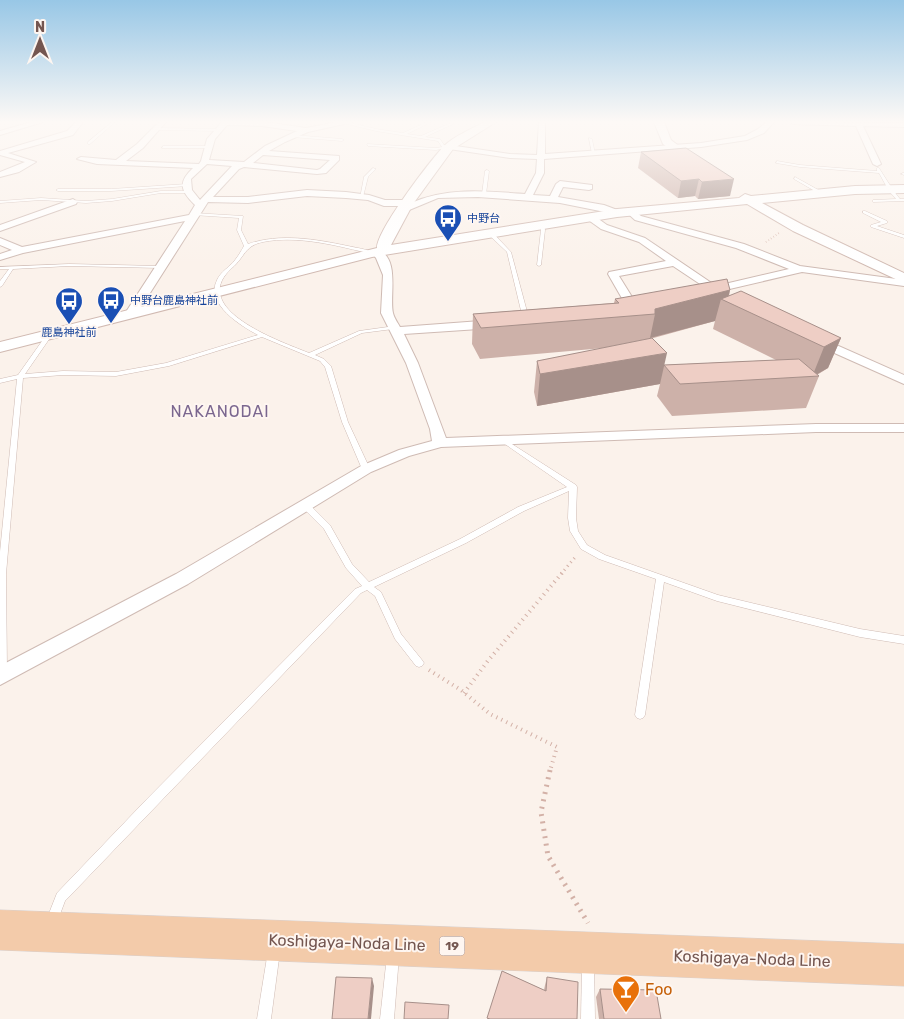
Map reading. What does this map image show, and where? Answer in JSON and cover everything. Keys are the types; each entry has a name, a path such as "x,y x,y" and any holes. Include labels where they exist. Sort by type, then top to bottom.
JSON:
{"main road":[{"name":"Koshigaya-Noda Line","path":"0,930 49,930 904,964"}],"street":[{"path":"0,175 17,170"},
{"path":"197,170 187,178 188,188 203,202 248,200 307,193 361,196 404,207 434,197 484,194 552,200 624,212 654,223 753,250 798,269 903,279"},
{"path":"130,315 193,215 234,170"},
{"path":"291,170 317,172 324,170"},
{"path":"378,252 404,207 432,170"},
{"path":"527,198 540,170"},
{"path":"704,170 713,176"},
{"path":"552,200 560,184 590,187"},
{"path":"0,347 378,252 489,232 743,196 890,189 902,197"},
{"path":"743,196 798,228 903,279"},
{"path":"0,228 73,202"},
{"path":"0,257 21,250 193,215"},
{"path":"590,217 604,227 642,240 726,298"},
{"path":"0,241 21,250"},
{"path":"378,252 388,275 387,312 412,363 437,429 440,443"},
{"path":"631,305 613,274 675,262"},
{"path":"696,293 798,269"},
{"path":"394,329 522,321"},
{"path":"808,336 904,380"},
{"path":"1,676 182,579 366,469 404,453 440,443 797,429 904,428"}],"lane":[{"path":"361,196 366,177 373,170"},
{"path":"879,170 890,189"},
{"path":"484,194 487,171"},
{"path":"795,178 821,193"},
{"path":"58,190 188,188"},
{"path":"0,202 41,199 73,202 112,200 188,188"},
{"path":"874,201 902,197"},
{"path":"864,212 885,222 873,226 904,238"},
{"path":"193,215 241,217 239,230 247,246"},
{"path":"539,265 542,224"},
{"path":"489,232 510,252 522,321"},
{"path":"366,469 345,422 328,366 322,360 263,335 233,317 219,300 216,292 222,275 235,263 247,246 271,241 306,240 378,252"},
{"path":"0,268 69,265 161,267"},
{"path":"0,285 12,268"},
{"path":"310,355 361,332 394,329"},
{"path":"1,676 2,574 20,376 49,335"},
{"path":"0,381 20,376 63,373 116,374 167,365 263,335"},
{"path":"504,441 573,487"},
{"path":"573,487 572,518 574,531 584,547 602,557 717,598 860,633 904,640"},
{"path":"49,930 61,898 150,803 358,591 463,541 521,510 573,487"},
{"path":"306,506 327,527 349,566 368,587 378,594 398,636 419,663"},
{"path":"640,715 660,578"},
{"path":"264,1019 276,940"},
{"path":"387,1019 394,944"},
{"path":"588,951 588,1019"}],"path":[{"path":"753,250 778,233 798,228"},
{"path":"464,693 487,662 584,547"},
{"path":"419,663 464,693 490,714 556,747 547,780 542,812 548,856 588,920 588,951"}],"building":[{"path":"665,170 719,170 734,179 702,182 699,179 681,181"},
{"path":"727,279 730,290 655,309 655,314 481,328 473,314 619,303 615,299"},
{"path":"741,291 841,338 824,347 721,299"},
{"path":"652,338 667,353 540,374 537,361"},
{"path":"799,359 819,376 680,384 664,365"},
{"path":"502,971 546,991 547,977 578,982 577,1019 487,1018"},
{"path":"336,977 372,978 368,1019 332,1019"},
{"path":"600,989 656,990 661,1019 604,1019"},
{"path":"405,1002 449,1005 448,1019 404,1019"}],"place":[{"name":"中野台","path":"448,242"},
{"name":"中野台鹿島神社前","path":"111,324"},
{"name":"鹿島神社前","path":"69,325"},
{"name":"Foo","path":"626,1013"}],"district":[{"name":"NAKANODAI","path":"220,411"}]}
